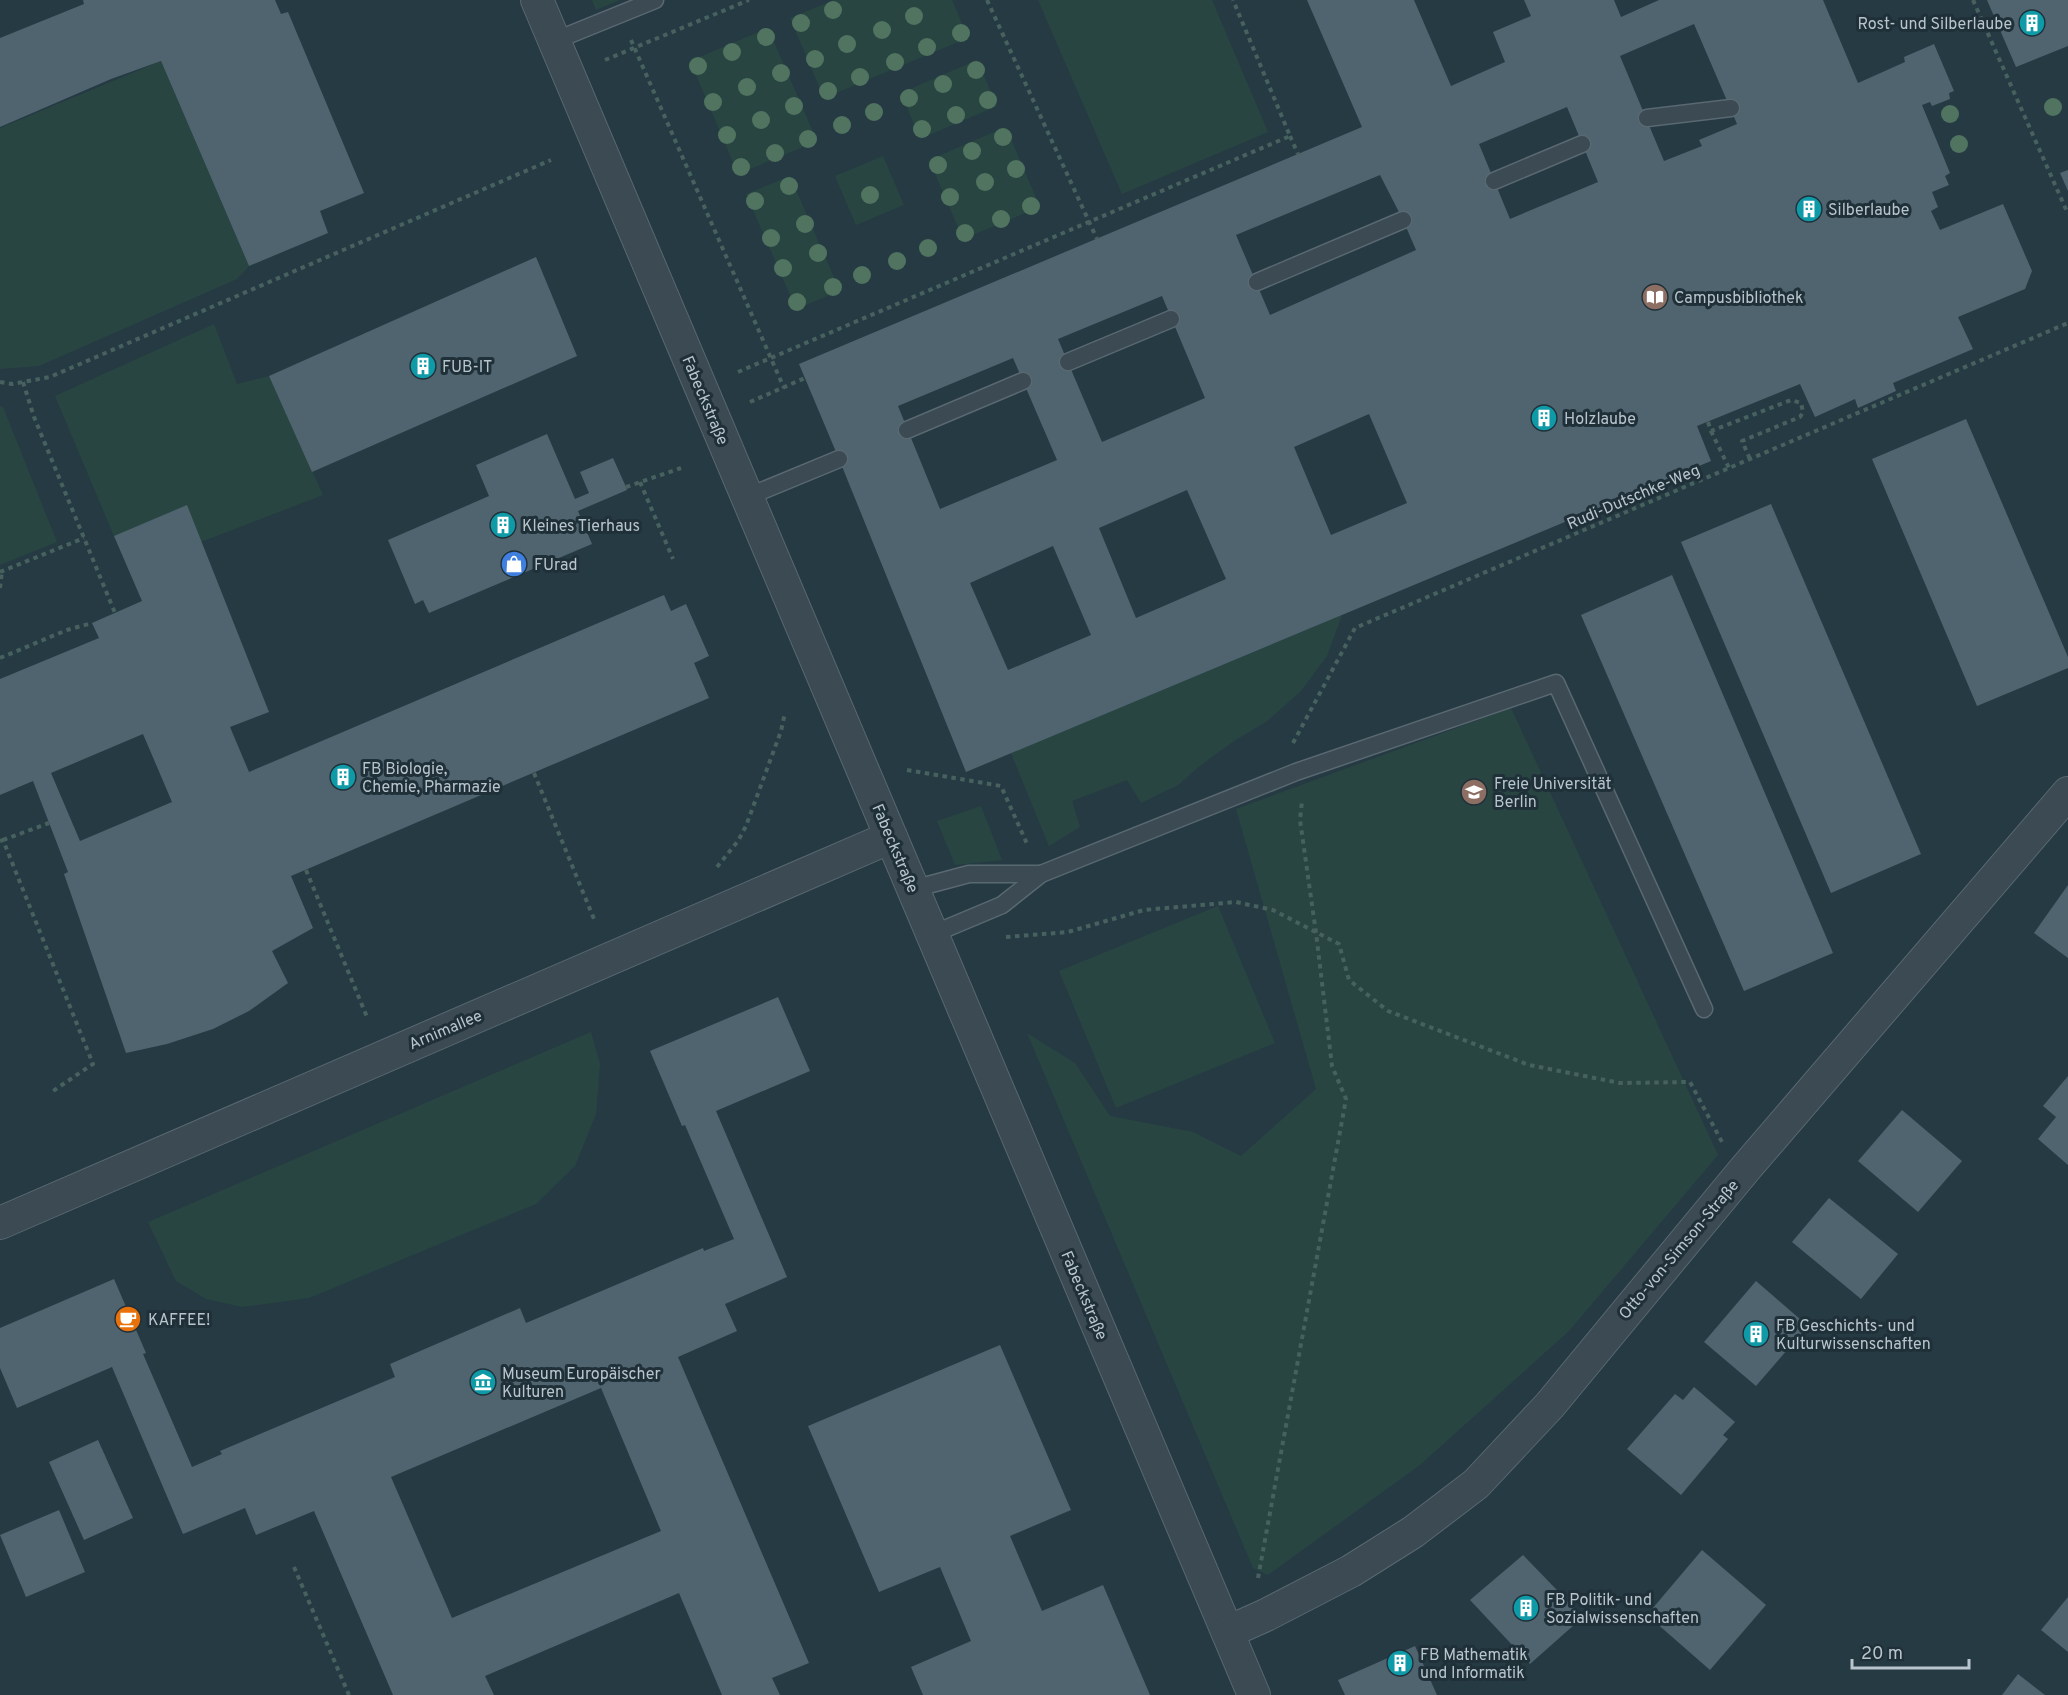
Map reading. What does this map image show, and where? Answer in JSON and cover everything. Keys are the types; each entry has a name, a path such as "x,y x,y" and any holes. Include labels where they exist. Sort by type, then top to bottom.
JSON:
{"street":[{"name":"Fabeckstraße","path":"537,0 1254,1695"},
{"name":"Otto-von-Simson-Straße","path":"1228,1632 1351,1571 1413,1532 1476,1484 1550,1405 1745,1169 2068,793"},
{"name":"Arnimallee","path":"0,1222 891,837"}],"lane":[{"path":"554,41 655,0"},
{"path":"1647,118 1731,108"},
{"path":"1494,181 1582,144"},
{"path":"1257,282 1403,220"},
{"path":"1068,362 1172,319"},
{"path":"907,430 1023,381"},
{"path":"747,497 839,459"},
{"path":"933,934 1002,905 1041,874 1296,772 1556,683 1704,1009"},
{"path":"913,890 969,874 1041,874"}],"path":[{"path":"605,60 749,0"},
{"path":"987,0 1097,238"},
{"path":"1233,0 1298,154"},
{"path":"1973,0 2068,214"},
{"path":"620,14 784,388"},
{"path":"738,372 1290,136"},
{"path":"0,382 12,384 50,377 551,160"},
{"name":"Rudi-Dutschke-Weg","path":"1261,1562 1346,1099 1332,1066 1300,820 1303,792 1289,751 1355,628 2068,323"},
{"path":"750,402 805,378"},
{"path":"23,382 34,417 115,613"},
{"path":"1711,431 1791,400 1801,403 1803,412 1800,417 1742,441 1750,459"},
{"path":"1708,422 1729,468"},
{"path":"626,487 681,468"},
{"path":"640,482 672,559"},
{"path":"0,588 1,572 84,538"},
{"path":"0,658 67,630 92,623"},
{"path":"717,867 738,841 746,826 781,731 785,713"},
{"path":"907,770 1001,786 1041,874"},
{"path":"534,773 594,919"},
{"path":"49,824 2,840 93,1064 50,1093"},
{"path":"306,870 367,1017"},
{"path":"1001,937 1068,932 1144,910 1236,902 1273,910 1339,944 1350,980 1388,1011 1529,1065 1620,1083 1690,1082 1725,1148"},
{"path":"294,1568 349,1695"}],"green space":[{"path":"592,0 620,0 596,10"},
{"path":"834,0 952,0 968,38 824,98 790,18"},
{"path":"1038,0 1212,0 1268,132 1122,194"},
{"path":"768,28 817,141 738,174 690,61"},
{"path":"977,60 997,106 920,139 901,93"},
{"path":"161,61 249,266 237,279 39,366 0,369 0,128"},
{"path":"1006,127 1040,207 963,239 929,160"},
{"path":"883,156 904,205 856,225 835,176"},
{"path":"790,176 840,291 796,309 746,194"},
{"path":"214,324 237,384 269,376 323,495 201,542 114,536 55,396"},
{"path":"0,406 3,407 57,542 0,565"},
{"path":"1342,615 1327,656 1301,691 1266,722 1234,741 1178,785 1141,803 1127,780 1072,801 1080,827 1049,846 1011,753"},
{"path":"1511,708 1718,1155 1569,1331 1420,1465 1268,1575 1253,1568 1027,1033 1075,1063 1110,1116 1193,1132 1241,1156 1316,1089 1236,809"},
{"path":"981,806 1002,860 955,865 937,821"},
{"path":"1218,906 1275,1043 1116,1108 1059,971"},
{"path":"591,1032 600,1064 596,1114 575,1166 536,1204 309,1298 242,1307 206,1299 176,1281 148,1222"}],"building":[{"path":"83,0 275,0 281,14 288,12 364,193 320,211 328,233 249,266 161,61 111,79 0,127 0,38 84,4"},
{"name":"Holzlaube","path":"1307,0 1414,0 1451,86 1505,62 1493,32 1531,16 1524,0 1614,0 1621,17 1659,0 1823,0 1858,83 1905,62 1904,57 1934,44 1954,91 1949,93 1950,99 1932,106 1930,102 1922,105 1950,173 1945,176 1949,185 1932,192 1938,207 1931,211 1940,230 2003,204 2032,271 2025,289 1958,317 1973,349 1893,383 1896,391 1858,408 1855,399 1815,417 1800,384 1697,426 1711,461 966,772 799,364 1362,127","holes":["1694,24 1737,124 1699,140 1702,146 1664,161 1620,56","1567,107 1598,182 1510,219 1479,144","1380,175 1416,250 1270,315 1236,235","1162,296 1205,398 1102,442 1058,339","1013,358 1057,460 940,509 898,406","1369,414 1407,503 1331,535 1294,447","1187,490 1226,579 1136,618 1099,528","1053,546 1091,635 1008,670 970,583"]},
{"name":"Rost- und Silberlaube","path":"1987,0 2068,0 2068,46 2016,67"},
{"path":"2068,170 2068,191 2060,173"},
{"name":"FUB-IT","path":"536,257 577,356 312,472 269,376"},
{"path":"1966,419 2068,657 2068,668 1977,706 1872,459"},
{"name":"Kleines Tierhaus","path":"547,434 575,499 589,493 580,472 613,458 626,487 627,490 578,511 592,544 429,613 423,600 415,604 388,540 489,496 476,465"},
{"path":"1771,504 1921,854 1831,893 1681,542"},
{"name":"FB Biologie, Chemie, Pharmazie","path":"187,505 269,712 230,727 249,772 664,595 671,611 686,604 709,656 694,663 709,698 291,876 313,928 272,951 288,983 249,1011 213,1029 167,1044 126,1053 64,874 68,872 33,781 0,795 0,679 99,638 92,623 142,601 114,536","holes":["143,734 172,802 80,841 51,773"]},
{"path":"1672,575 1833,953 1744,991 1581,615"},
{"path":"2068,885 2068,958 2034,933"},
{"path":"778,997 810,1071 716,1111 787,1277 725,1304 737,1331 678,1357 809,1663 772,1678 780,1695 722,1695 679,1593 485,1676 494,1695 393,1695 314,1511 256,1535 245,1508 183,1534 112,1367 17,1408 0,1368 0,1328 114,1279 146,1353 143,1354 192,1467 222,1454 220,1451 395,1377 390,1364 520,1308 526,1323 703,1248 704,1251 734,1239 650,1051","holes":["601,1388 661,1531 452,1618 391,1477"]},
{"path":"2068,1076 2068,1165 2038,1139 2056,1117 2043,1106"},
{"path":"1902,1110 1962,1161 1918,1212 1858,1161"},
{"path":"1829,1198 1898,1254 1861,1299 1792,1242"},
{"name":"FB Geschichts- und Kulturwissenschaften","path":"1756,1281 1808,1326 1756,1386 1704,1342"},
{"path":"1000,1345 1071,1510 1010,1536 1042,1611 1103,1585 1150,1695 923,1695 911,1667 971,1641 940,1567 879,1592 808,1426"},
{"path":"1694,1387 1735,1422 1723,1435 1728,1439 1681,1495 1627,1449 1675,1394 1683,1400"},
{"path":"98,1440 133,1518 84,1540 49,1462"},
{"path":"59,1510 85,1572 26,1597 0,1535"},
{"path":"1702,1550 1766,1605 1710,1670 1647,1615"},
{"name":"FB Politik- und Sozialwissenschaften","path":"1523,1555 1583,1617 1530,1664 1470,1600"},
{"path":"2068,1597 2068,1652 2041,1630"},
{"name":"FB Mathematik und Informatik","path":"1415,1646 1437,1695 1345,1695 1338,1680"},
{"path":"2018,1674 2045,1695 2002,1695"}],"place":[{"name":"Rost- und Silberlaube","path":"2032,23"},
{"name":"Silberlaube","path":"1809,209"},
{"name":"Campusbibliothek","path":"1655,297"},
{"name":"FUB-IT","path":"423,366"},
{"name":"Holzlaube","path":"1544,418"},
{"name":"Kleines Tierhaus","path":"503,525"},
{"name":"FUrad","path":"514,564"},
{"name":"FB Biologie, Chemie, Pharmazie","path":"343,777"},
{"name":"Freie Universität Berlin","path":"1474,792"},
{"name":"KAFFEE!","path":"128,1319"},
{"name":"FB Geschichts- und Kulturwissenschaften","path":"1756,1334"},
{"name":"Museum Europäischer Kulturen","path":"483,1382"},
{"name":"FB Politik- und Sozialwissenschaften","path":"1526,1608"},
{"name":"FB Mathematik und Informatik","path":"1400,1663"}]}
